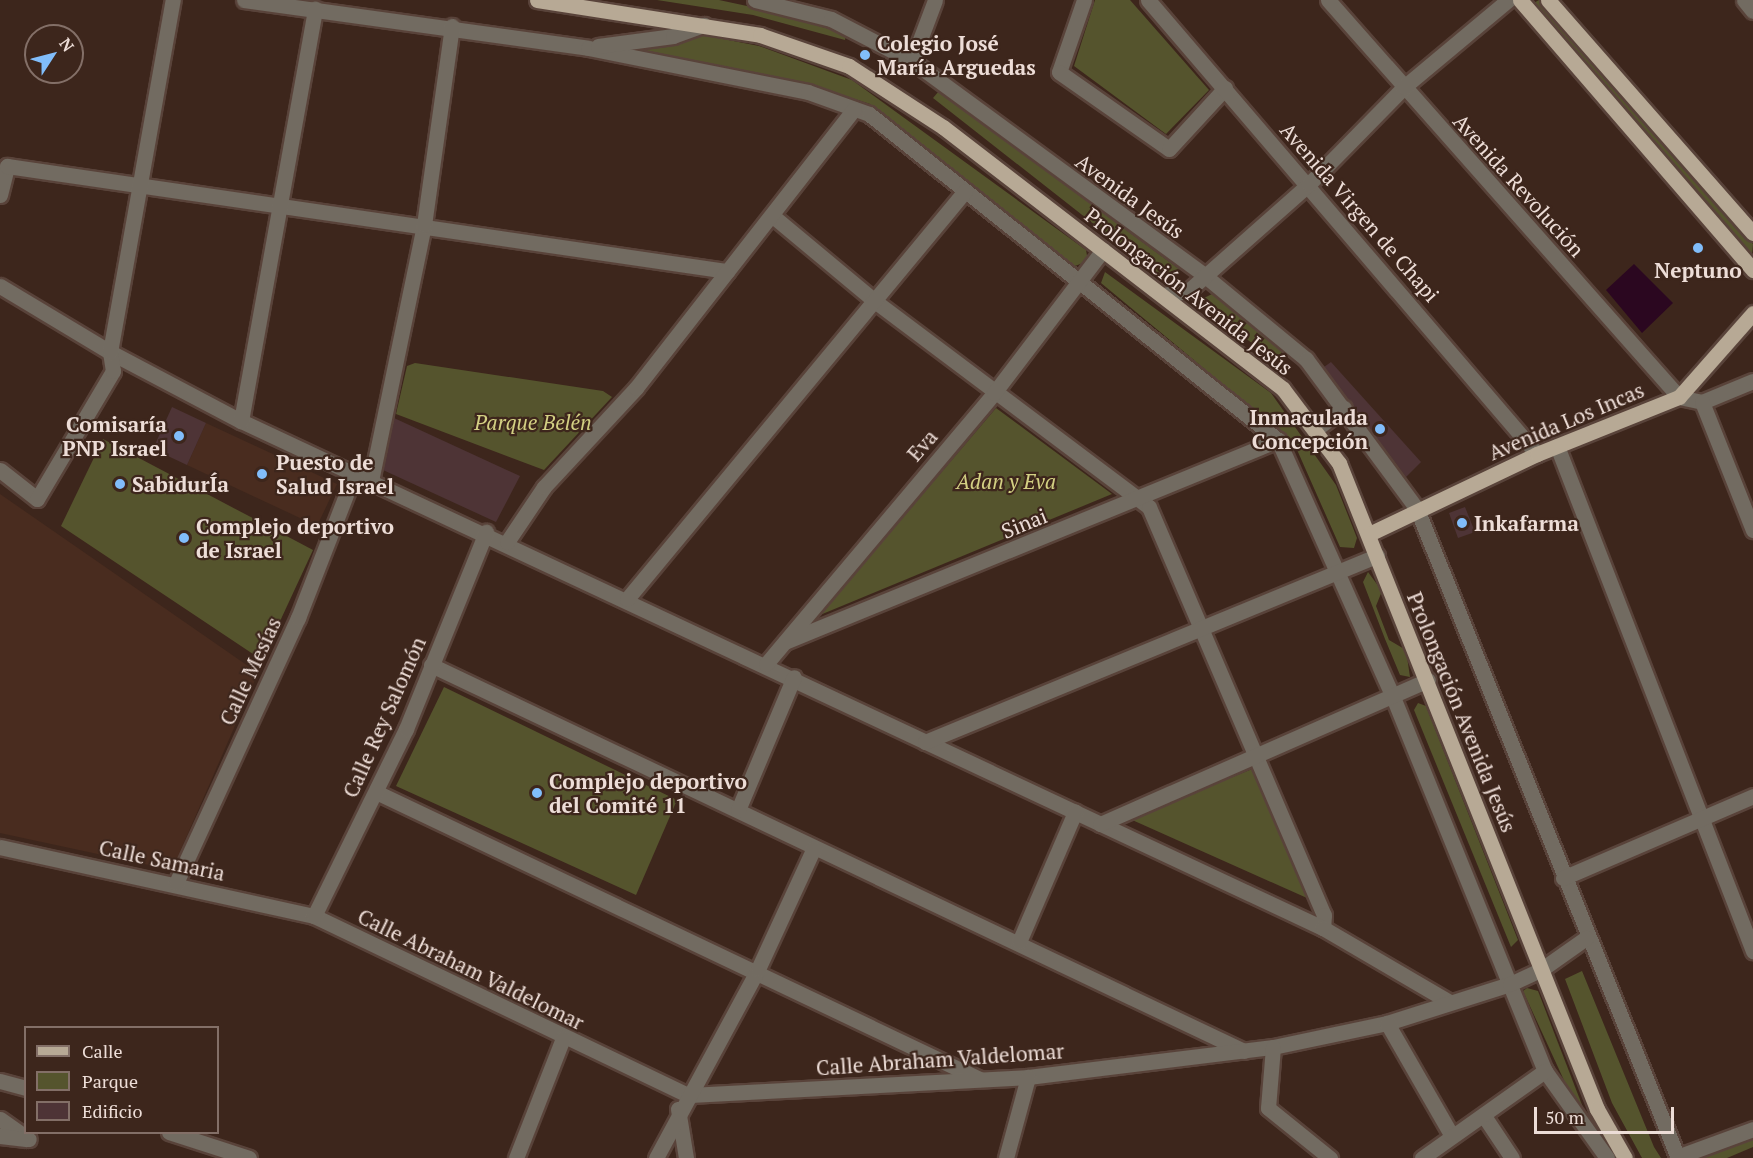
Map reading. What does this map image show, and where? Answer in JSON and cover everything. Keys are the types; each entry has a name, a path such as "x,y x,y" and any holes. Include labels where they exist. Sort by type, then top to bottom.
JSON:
{"main road":[{"name":"Prolongación Avenida Jesús","path":"537,0 704,26 797,44 887,87 1263,370 1316,429 1339,463 1428,680 1597,1109 1625,1158"},
{"path":"1520,0 1753,270"},
{"path":"1548,0 1753,233"},
{"name":"Avenida Los Incas","path":"1369,534 1417,509 1537,454 1679,397 1753,313"}],"street":[{"path":"0,470 37,499 113,371 110,352 173,0"},
{"path":"244,0 452,26 588,48 808,92 869,114 1083,281 1278,440 1393,697 1545,1071 1607,1158"},
{"name":"Avenida Jesús","path":"755,0 785,3 831,19 912,61 1204,275 1292,346 1344,408 1417,509 1586,938 1677,1158"},
{"path":"912,61 935,0"},
{"path":"1084,0 1059,72 1168,149 1225,88"},
{"name":"Avenida Virgen de Chapi","path":"1148,0 1309,184 1537,454"},
{"name":"Avenida Revolución","path":"1328,0 1679,397"},
{"path":"1163,295 1188,291 1309,184 1404,87 1508,0"},
{"path":"1744,0 1753,11"},
{"path":"241,421 284,206 315,9"},
{"path":"372,481 424,225 452,26"},
{"path":"588,48 673,36 704,26"},
{"path":"507,542 544,487 636,388 727,271 774,217 855,109"},
{"path":"0,195 7,166 727,271"},
{"path":"627,599 876,302 965,191"},
{"path":"774,217 876,302 994,393 1149,507 1324,915 1323,928"},
{"name":"Eva","path":"766,664 994,393 1083,281 1103,250"},
{"path":"0,286 110,352 241,421 486,532 794,677 925,742 1323,928 1448,1002"},
{"path":"1679,397 1702,402 1753,381"},
{"path":"1702,402 1753,530"},
{"path":"1316,429 1344,408"},
{"name":"Sinai","path":"784,642 1137,500 1278,440"},
{"path":"1557,446 1753,951"},
{"name":"Calle Mesías","path":"176,883 298,618 354,474"},
{"name":"Calle Rey Salomón","path":"314,916 376,792 486,532"},
{"path":"925,742 1202,626 1377,556"},
{"path":"431,665 814,848 1019,942 1244,1051"},
{"path":"738,810 794,677"},
{"path":"1100,824 1428,680"},
{"path":"376,792 758,969 983,1080"},
{"path":"1563,878 1753,796"},
{"path":"1019,942 1075,812"},
{"name":"Calle Samaria","path":"0,847 176,883 314,916"},
{"path":"656,1158 678,1109 758,969 814,848"},
{"name":"Calle Abraham Valdelomar","path":"314,916 563,1038 688,1095 1028,1077 1273,1047 1387,1023 1510,984 1542,969 1586,938"},
{"path":"1387,1023 1452,1137"},
{"path":"516,1158 563,1038"},
{"path":"1273,1047 1268,1108 1330,1158"},
{"path":"1422,1158 1545,1071"},
{"path":"1006,1158 1028,1077"},
{"path":"0,1081 24,1087"},
{"path":"678,1109 686,1158"},
{"path":"1484,1116 1512,1158"},
{"path":"0,1119 29,1139 0,1136"},
{"path":"1677,1158 1753,1129"},
{"path":"175,1134 249,1158"}],"shaded area":[{"path":"1634,264 1673,303 1642,333 1606,290"},
{"name":"Puesto de Salud Israel","path":"206,423 337,484 317,526 187,465"},
{"path":"0,494 258,673 172,870 0,833"}],"green space":[{"path":"657,0 719,0 761,9 846,34 845,40 753,15"},
{"path":"1095,0 1130,0 1209,90 1166,134 1074,66"},
{"path":"1539,0 1753,244 1752,255 1532,4"},
{"path":"703,35 759,46 852,80 1086,250 1088,261 1075,266 966,179 957,179 870,104 809,84 643,50"},
{"path":"939,91 1179,269 1165,280 933,98"},
{"path":"1105,272 1271,393 1336,485 1357,538 1354,548 1340,547 1294,443 1101,283"},
{"path":"1212,294 1283,351 1275,360 1196,302"},
{"name":"Parque Belén","path":"415,363 603,391 612,397 544,470 396,414 407,366"},
{"name":"Adan y Eva","path":"996,408 1112,494 820,615"},
{"name":"Complejo deportivo de Israel","path":"103,439 313,550 262,660 61,526"},
{"path":"1368,572 1382,591 1376,606 1389,640 1406,650 1410,677 1400,675 1385,639 1363,582"},
{"name":"Complejo deportivo del Comité 11","path":"444,687 677,800 636,895 396,786"},
{"path":"1418,703 1426,706 1518,940 1511,947 1414,710"},
{"path":"1252,769 1307,898 1130,819"},
{"path":"1582,971 1654,1147 1661,1158 1642,1158 1612,1103 1565,979"},
{"path":"1527,988 1538,991 1584,1110 1568,1089 1523,991"},
{"path":"1753,1134 1753,1147 1727,1158 1699,1158"}],"building":[{"name":"Inmaculada Concepción","path":"1331,362 1421,462 1406,477 1324,367"},
{"name":"Comisaría PNP Israel","path":"172,407 206,423 187,465 153,449"},
{"path":"394,418 520,476 496,522 383,470"},
{"name":"Inkafarma","path":"1465,507 1475,532 1458,538 1449,513"}],"place":[{"name":"Colegio José María Arguedas","path":"865,55"},
{"name":"Neptuno","path":"1698,248"},
{"name":"Inmaculada Concepción","path":"1380,429"},
{"name":"Comisaría PNP Israel","path":"179,436"},
{"name":"Puesto de Salud Israel","path":"262,474"},
{"name":"SabidurÍa","path":"120,484"},
{"name":"Inkafarma","path":"1462,523"},
{"name":"Complejo deportivo de Israel","path":"184,538"},
{"name":"Complejo deportivo del Comité 11","path":"537,793"}]}
